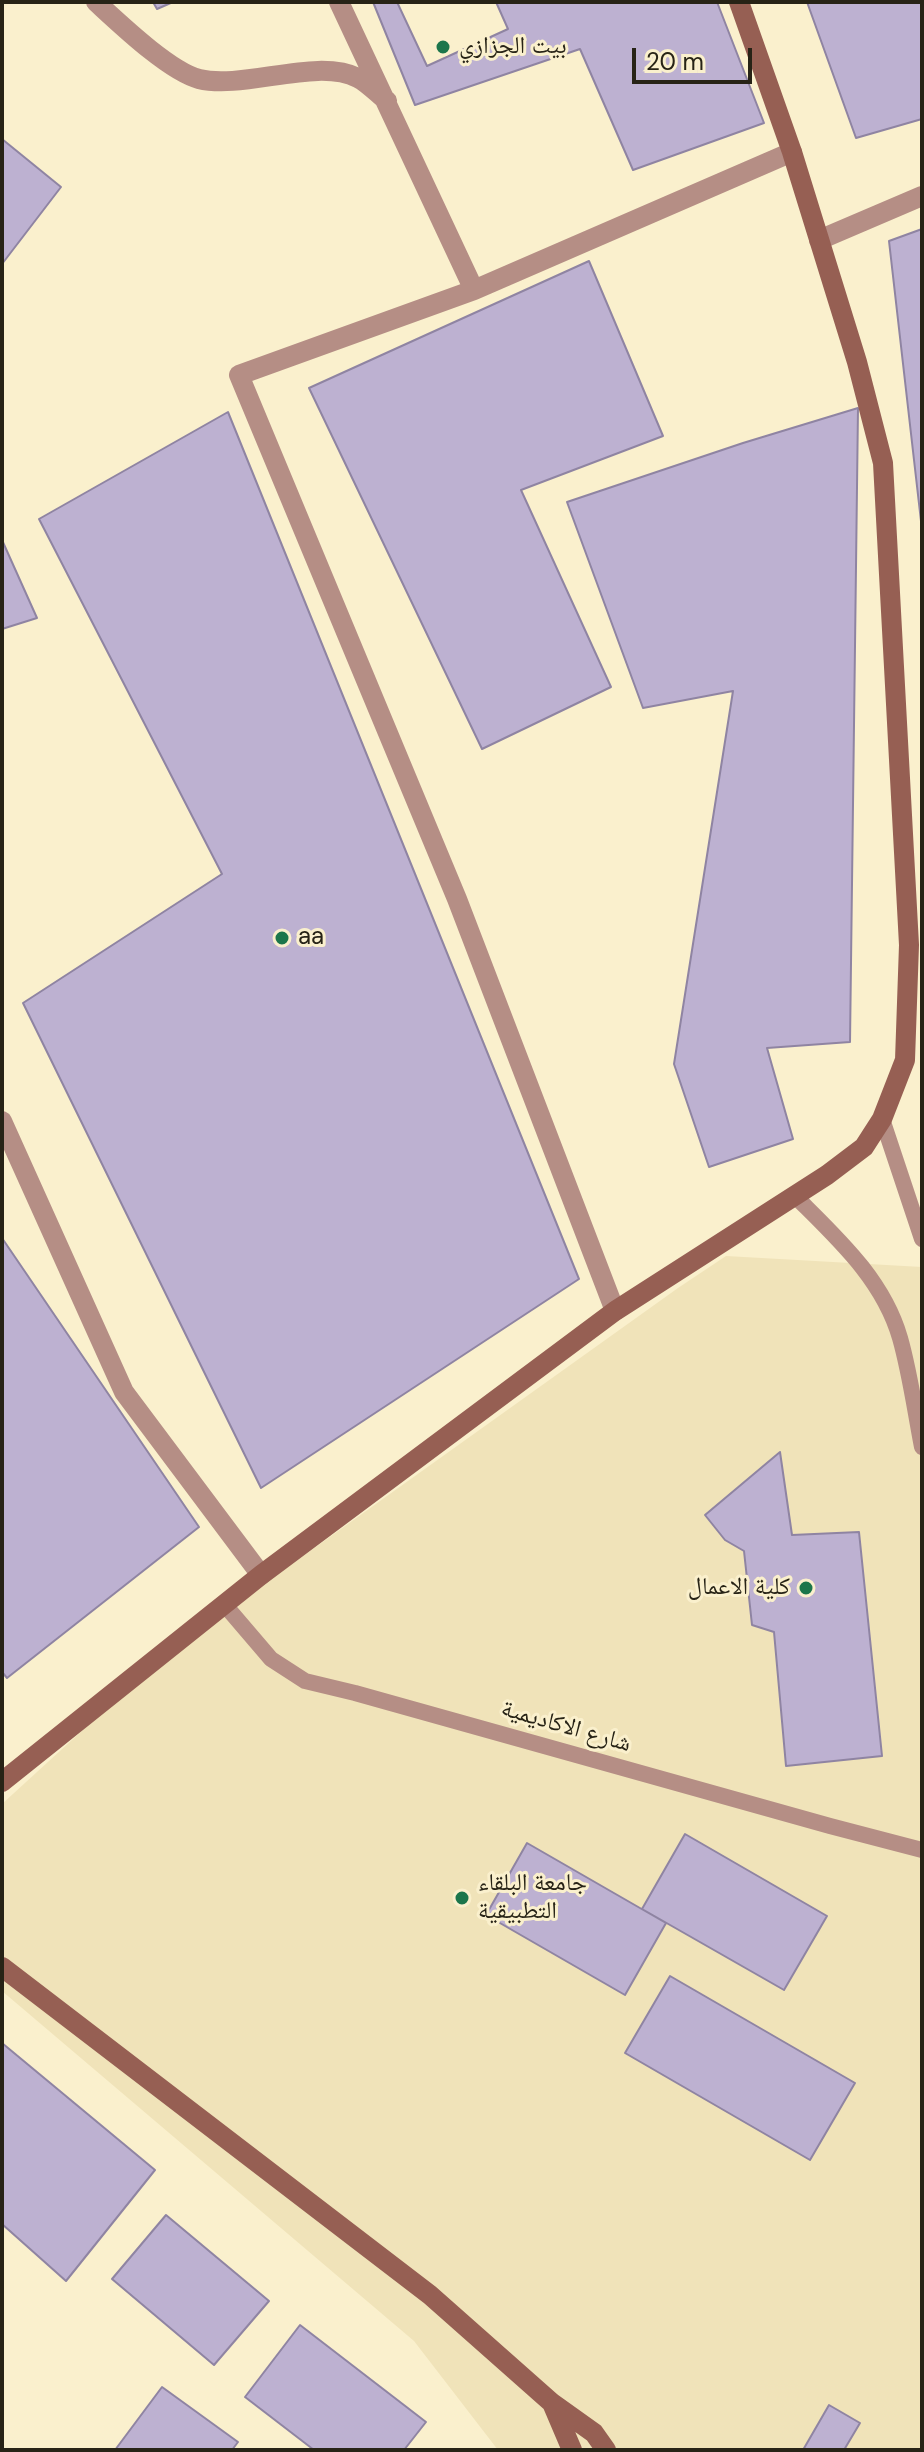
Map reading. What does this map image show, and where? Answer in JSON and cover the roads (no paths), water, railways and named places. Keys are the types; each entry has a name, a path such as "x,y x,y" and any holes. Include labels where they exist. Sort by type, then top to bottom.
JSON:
{"street":[{"path":"96,2 182,73 201,80 225,81 331,71 360,79 387,101"},
{"path":"339,2 474,290"},
{"path":"2,1782 261,1575 615,1311 827,1175 864,1147 882,1119 905,1060 909,945 883,463 857,362 792,152 739,2"},
{"path":"615,1311 457,899 239,375 474,290 792,152"},
{"path":"819,240 922,196"},
{"path":"2,1121 124,1392 261,1575"},
{"path":"2,1967 430,2295 552,2403 594,2433 606,2450"},
{"path":"552,2403 572,2450"}],"lane":[{"path":"882,1119 922,1239"},
{"path":"795,1196 852,1253 885,1303 900,1337 922,1447"},
{"name":"شارع الاكاديمية","path":"224,1604 271,1659 305,1681 922,1850"}],"place":[{"name":"بيت الجزازي","path":"443,47"},
{"name":"aa","path":"282,938"},
{"name":"كلية الاعمال","path":"806,1588"},
{"name":"جامعة البلقاء التطبيقية","path":"462,1898"}]}
